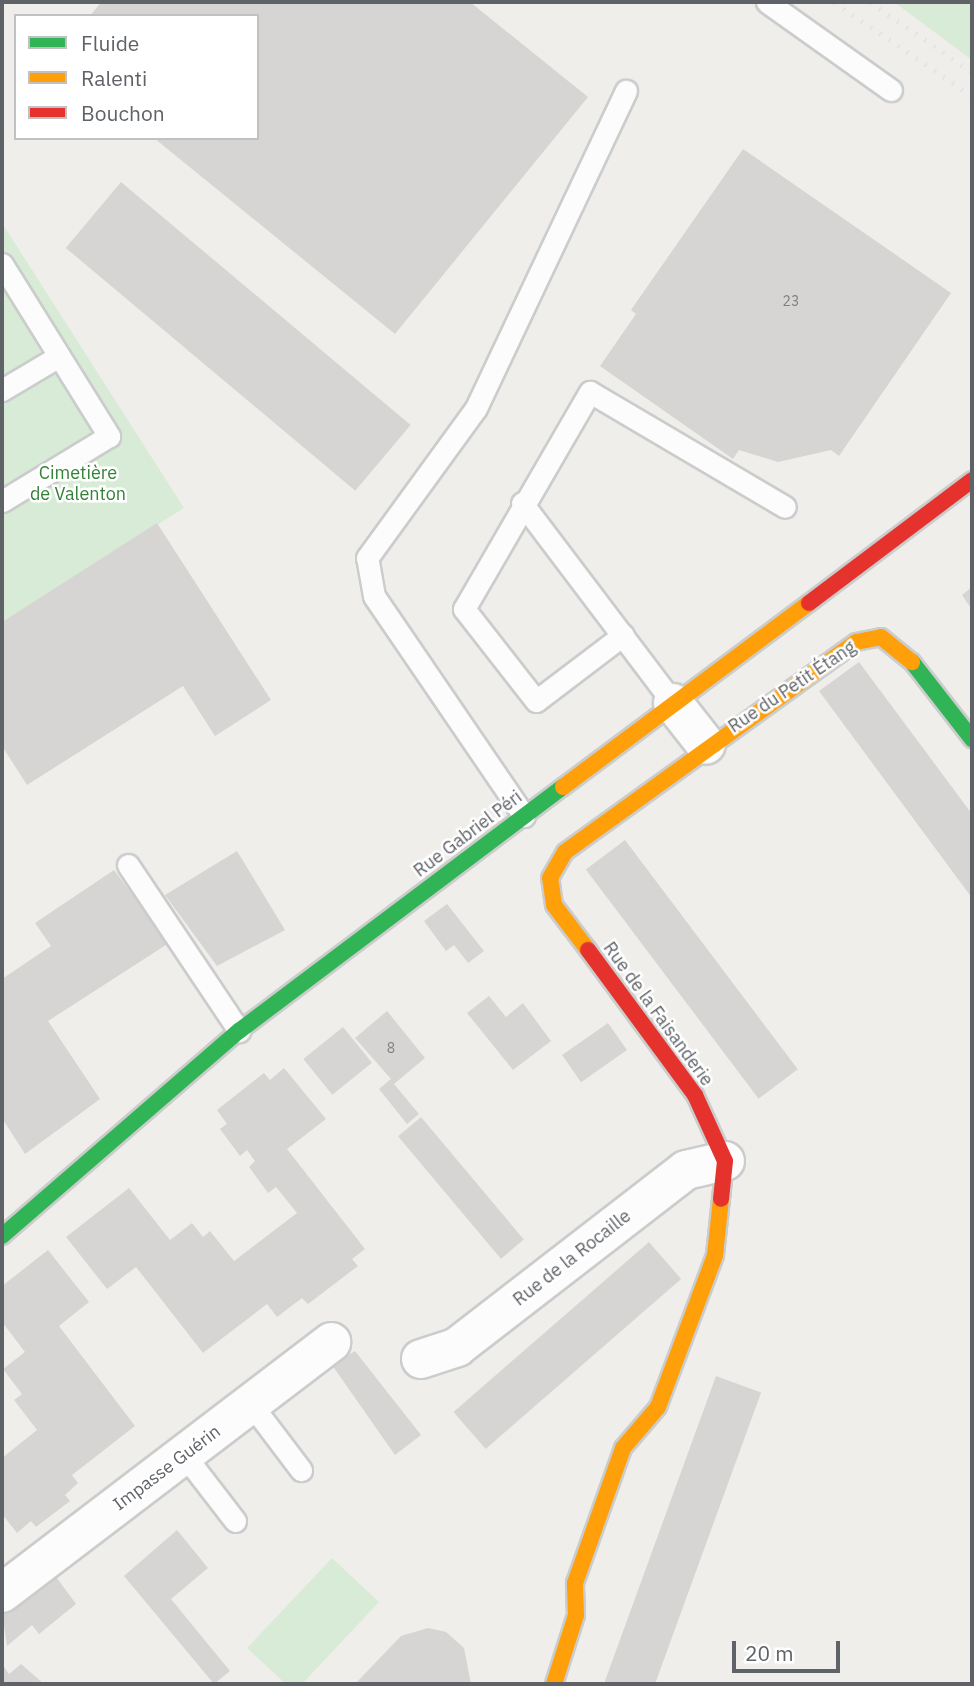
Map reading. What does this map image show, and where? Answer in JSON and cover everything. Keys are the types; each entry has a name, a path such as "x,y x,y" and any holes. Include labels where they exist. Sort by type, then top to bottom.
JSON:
{"street":[{"name":"Rue Gabriel Péri","path":"2,1236 239,1031 972,480"},
{"name":"Rue du Petit Étang","path":"706,745 856,642 881,637 900,647 972,739"},
{"path":"673,703 706,745"},
{"name":"Rue de la Faisanderie","path":"706,745 565,852 550,878 554,905 695,1095 725,1160"},
{"path":"554,1684 576,1615 575,1583 623,1448 658,1407 715,1255 725,1160"},
{"name":"Rue de la Rocaille","path":"421,1359 457,1347 686,1170 725,1160"},
{"name":"Impasse Guérin","path":"2,1593 186,1456 331,1342"}],"lane":[{"path":"767,2 891,90"},
{"path":"524,816 374,596 368,558 477,408 626,91"},
{"path":"2,264 109,436 2,501"},
{"path":"2,390 59,356"},
{"path":"623,635 536,701 464,609 522,503 590,392 785,507"},
{"path":"522,503 673,703"},
{"path":"128,865 239,1031"},
{"path":"251,1404 301,1470"},
{"path":"186,1456 235,1521"}],"green space":[{"path":"894,2 972,2 972,60"},
{"name":"Cimetière de Valenton","path":"2,223 184,508 2,622"},
{"path":"332,1558 379,1602 302,1684 286,1684 247,1648"}],"building":[{"path":"101,2 470,2 588,97 395,334 156,140 259,140 259,14 92,14"},
{"path":"743,149 951,293 839,456 831,450 778,462 739,450 733,459 600,366 636,314 631,310"},
{"path":"121,182 411,425 355,491 66,248"},
{"path":"157,523 271,700 215,736 183,686 27,785 2,746 2,622"},
{"path":"972,587 972,610 962,595"},
{"path":"859,662 972,814 972,898 819,691"},
{"path":"625,840 798,1069 759,1099 586,869"},
{"path":"237,851 285,930 217,966 165,895"},
{"path":"114,870 169,943 48,1021 100,1099 25,1154 2,1118 2,979 51,946 35,923"},
{"path":"447,904 484,951 468,963 454,945 446,951 424,921"},
{"path":"489,996 506,1017 523,1003 551,1041 513,1070 467,1013"},
{"path":"387,1011 425,1058 394,1084 419,1114 407,1124 379,1089 391,1079 355,1038"},
{"path":"608,1023 627,1050 581,1082 562,1055"},
{"path":"343,1027 372,1063 332,1095 303,1059"},
{"path":"284,1068 326,1119 287,1149 365,1249 352,1259 358,1266 308,1304 302,1298 277,1317 267,1304 203,1353 136,1267 107,1289 66,1237 129,1188 170,1240 192,1223 203,1237 210,1231 234,1261 297,1213 276,1187 268,1193 249,1167 255,1161 247,1150 240,1156 220,1129 227,1124 217,1110 264,1073 270,1080"},
{"path":"421,1117 524,1240 501,1259 398,1136"},
{"path":"649,1242 681,1279 486,1449 454,1412"},
{"path":"48,1250 89,1302 59,1326 135,1426 72,1475 78,1483 65,1495 70,1501 36,1527 31,1521 17,1533 2,1514 2,1458 37,1430 14,1400 22,1394 3,1369 25,1352 2,1322 2,1286"},
{"path":"355,1351 421,1435 395,1455 332,1365"},
{"path":"716,1376 761,1392 655,1684 604,1683"},
{"path":"177,1530 208,1568 171,1599 230,1671 214,1684 124,1576"},
{"path":"54,1574 76,1604 39,1634 32,1625 7,1646 2,1613"},
{"path":"428,1628 446,1632 464,1648 471,1684 355,1684 401,1636"},
{"path":"2,1664 9,1674 21,1664 44,1684 2,1684"}],"railway":[{"path":"834,2 972,96"},
{"path":"870,2 972,72"}],"traffic: fast":[{"path":"912,662 972,739"},
{"path":"2,1236 239,1031 563,787"}],"traffic: slow":[{"path":"563,787 809,603"},
{"path":"588,950 554,905 550,878 565,852 856,642 881,637 912,662"},
{"path":"554,1684 576,1615 575,1583 623,1448 658,1407 715,1255 721,1199"}],"traffic: jam":[{"path":"809,603 972,480"},
{"path":"588,950 695,1095 725,1161 721,1199"}]}
